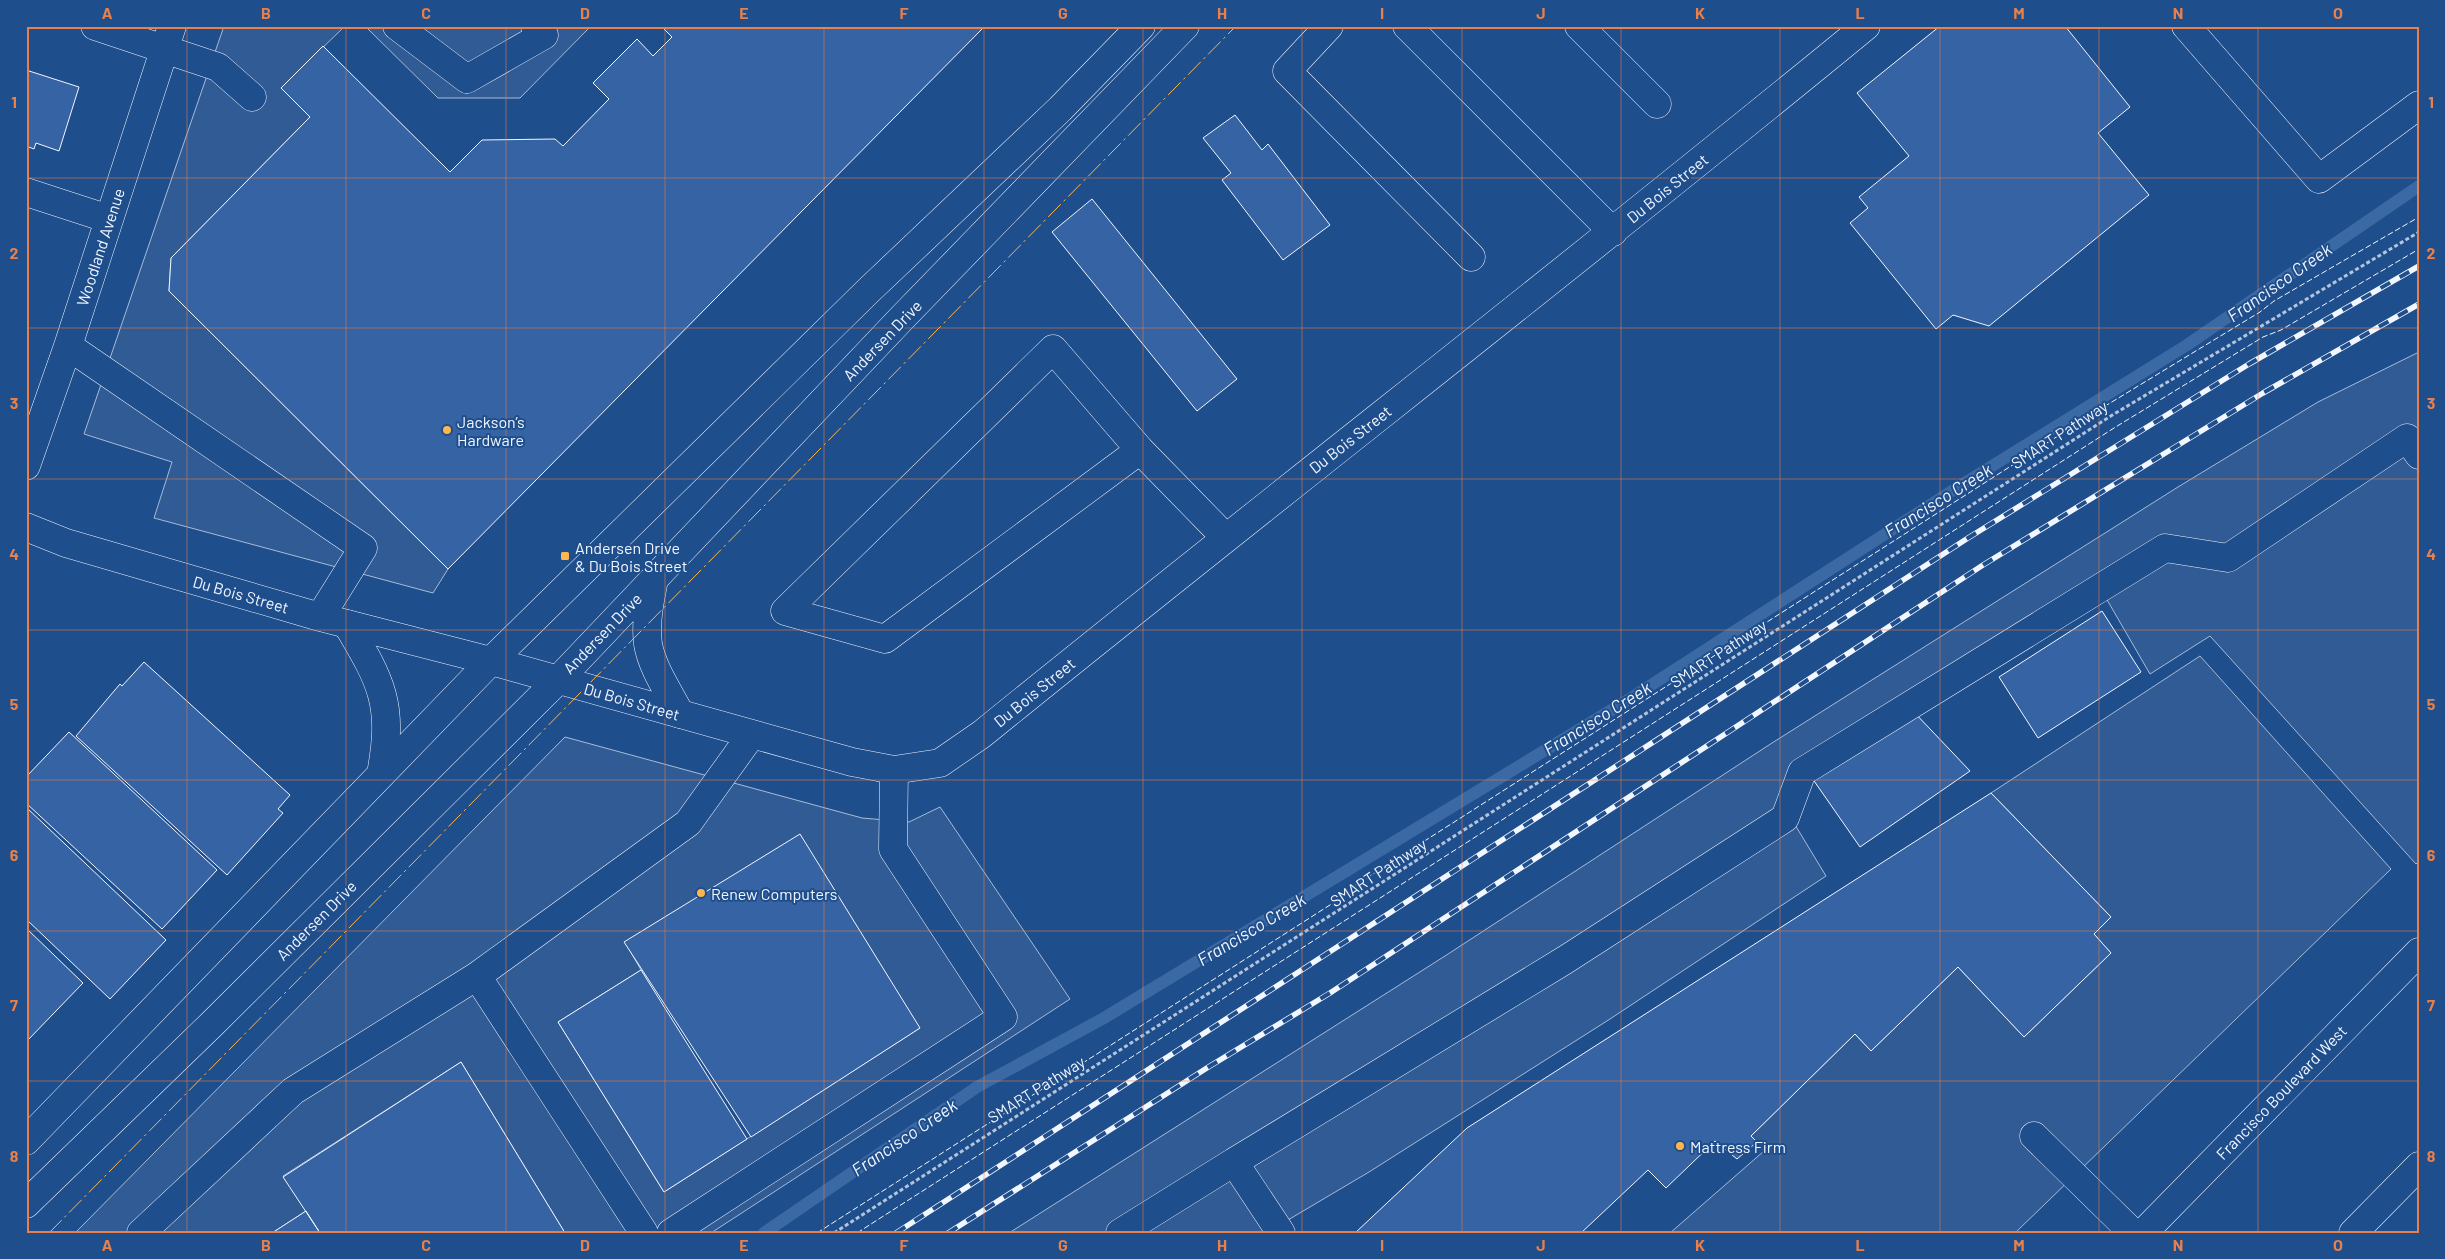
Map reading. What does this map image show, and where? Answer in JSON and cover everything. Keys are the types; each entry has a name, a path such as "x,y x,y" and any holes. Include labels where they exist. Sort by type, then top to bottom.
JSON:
{"main road":[{"path":"95,26 168,39 218,67 252,97"},
{"path":"397,26 467,79 544,29"},
{"path":"26,1141 491,661 868,291 1060,110 1141,26"},
{"name":"Andersen Drive","path":"26,1204 213,1023 558,680 1185,26"},
{"path":"1330,26 1287,71 1471,257"},
{"path":"1407,26 1613,232"},
{"path":"1579,26 1657,104"},
{"name":"Du Bois Street","path":"26,526 66,543 320,618 491,661 852,762 894,770 940,763 982,734 1225,537 1613,232 1866,26"},
{"path":"2186,26 2319,179 2419,104"},
{"name":"Woodland Avenue","path":"26,466 68,346 168,39"},
{"path":"26,192 109,219"},
{"path":"68,346 363,548 320,618"},
{"path":"1140,450 885,639 785,611 1053,349 1140,450 1225,537"},
{"path":"1120,1233 1565,960 1785,818 1802,772 2165,548 2228,558 2407,438 2419,455"},
{"path":"654,579 648,613 648,644 658,671 680,714"},
{"path":"347,624 375,672 387,711 387,743 381,774"},
{"path":"141,1233 293,1091 477,976 688,823 752,734"},
{"path":"671,1233 1002,1017 893,850 894,770"},
{"name":"Francisco Boulevard West","path":"2143,1233 2419,952"},
{"path":"477,976 644,1233"},
{"path":"2034,1136 2134,1233"},
{"path":"1234,1162 1281,1233"},
{"path":"2353,1233 2419,1166"}],"path":[{"name":"SMART Pathway","path":"834,1233 2114,414 2301,300 2419,232"}],"shaded area":[{"path":"224,26 345,26 281,88 310,117 171,258 169,291 448,569 433,593 154,518 172,462 84,434"},
{"path":"365,26 591,26 520,98 438,98"},
{"path":"2419,352 2419,861 2416,864 2210,636 2150,674 2106,598 1780,800 1826,876 1610,1019 1369,1172 1266,1233 1009,1233 1445,956 1772,743 2178,487 2318,402"},
{"path":"2200,656 2391,869 2015,1233 1670,1233 1764,1151 1751,1136 1855,1034 1871,1051 1958,967 2024,1037 2111,953 2094,934 2111,917 1991,793"},
{"path":"565,737 862,818 909,822 940,807 1070,999 711,1233 565,1233 461,1062 283,1176 306,1211 272,1233 75,1233","holes":["625,942 920,1028 664,1192 558,1022 641,970"]}],"building":[{"name":"Jackson’s Hardware","path":"661,26 985,26 448,569 169,291 171,258 310,117 281,88 323,46 450,172 482,140 555,139 563,146 609,99 593,83 637,39 653,56 672,37"},
{"path":"1940,26 2065,26 2130,107 2098,133 2149,195 1989,326 1953,315 1936,329 1850,223 1868,208 1859,197 1909,156 1857,93"},
{"path":"26,70 79,87 59,151 36,143 34,149 26,146"},
{"path":"1235,115 1262,150 1268,144 1330,225 1283,260 1222,180 1231,173 1203,138"},
{"path":"1092,199 1237,379 1197,411 1052,232"},
{"path":"2102,611 2141,672 2038,738 1999,677"},
{"path":"144,662 290,795 278,809 283,813 227,875 76,736 120,684 122,686"},
{"path":"1912,710 1970,771 1860,847 1812,778"},
{"path":"69,732 217,870 162,929 26,803 26,777"},
{"path":"1991,793 2111,917 2094,934 2111,953 2024,1037 1958,967 1871,1051 1855,1034 1751,1136 1757,1142 1737,1159 1715,1141 1666,1188 1648,1170 1581,1233 1355,1233 1467,1128"},
{"path":"26,807 166,940 110,999 26,919"},
{"path":"800,834 920,1028 751,1137 624,942"},
{"path":"26,928 83,983 27,1041 26,1041"},
{"path":"641,970 747,1139 664,1192 558,1022"},
{"path":"461,1062 565,1233 320,1233 283,1177"},
{"path":"306,1211 320,1233 272,1233"}],"waterway":[{"name":"Francisco Creek","path":"764,1233 977,1087 1104,1018 1628,700 1955,489 2187,345 2419,186"}],"railway":[{"path":"896,1233 1968,538 2249,364 2419,266"},
{"path":"948,1233 1210,1066 1330,993 1983,565 2263,393 2419,304"}],"fence":[{"path":"817,1233 1344,896 1351,888 2097,411 2260,312 2274,301 2419,217"},
{"path":"857,1233 2114,428 2263,337 2281,330 2419,249"}],"power":[{"path":"49,1233 1236,26"}],"place":[{"name":"Jackson’s Hardware","path":"447,430"},
{"name":"Andersen Drive & Du Bois Street","path":"565,556"},
{"name":"Renew Computers","path":"701,893"},
{"name":"Mattress Firm","path":"1680,1146"}]}
